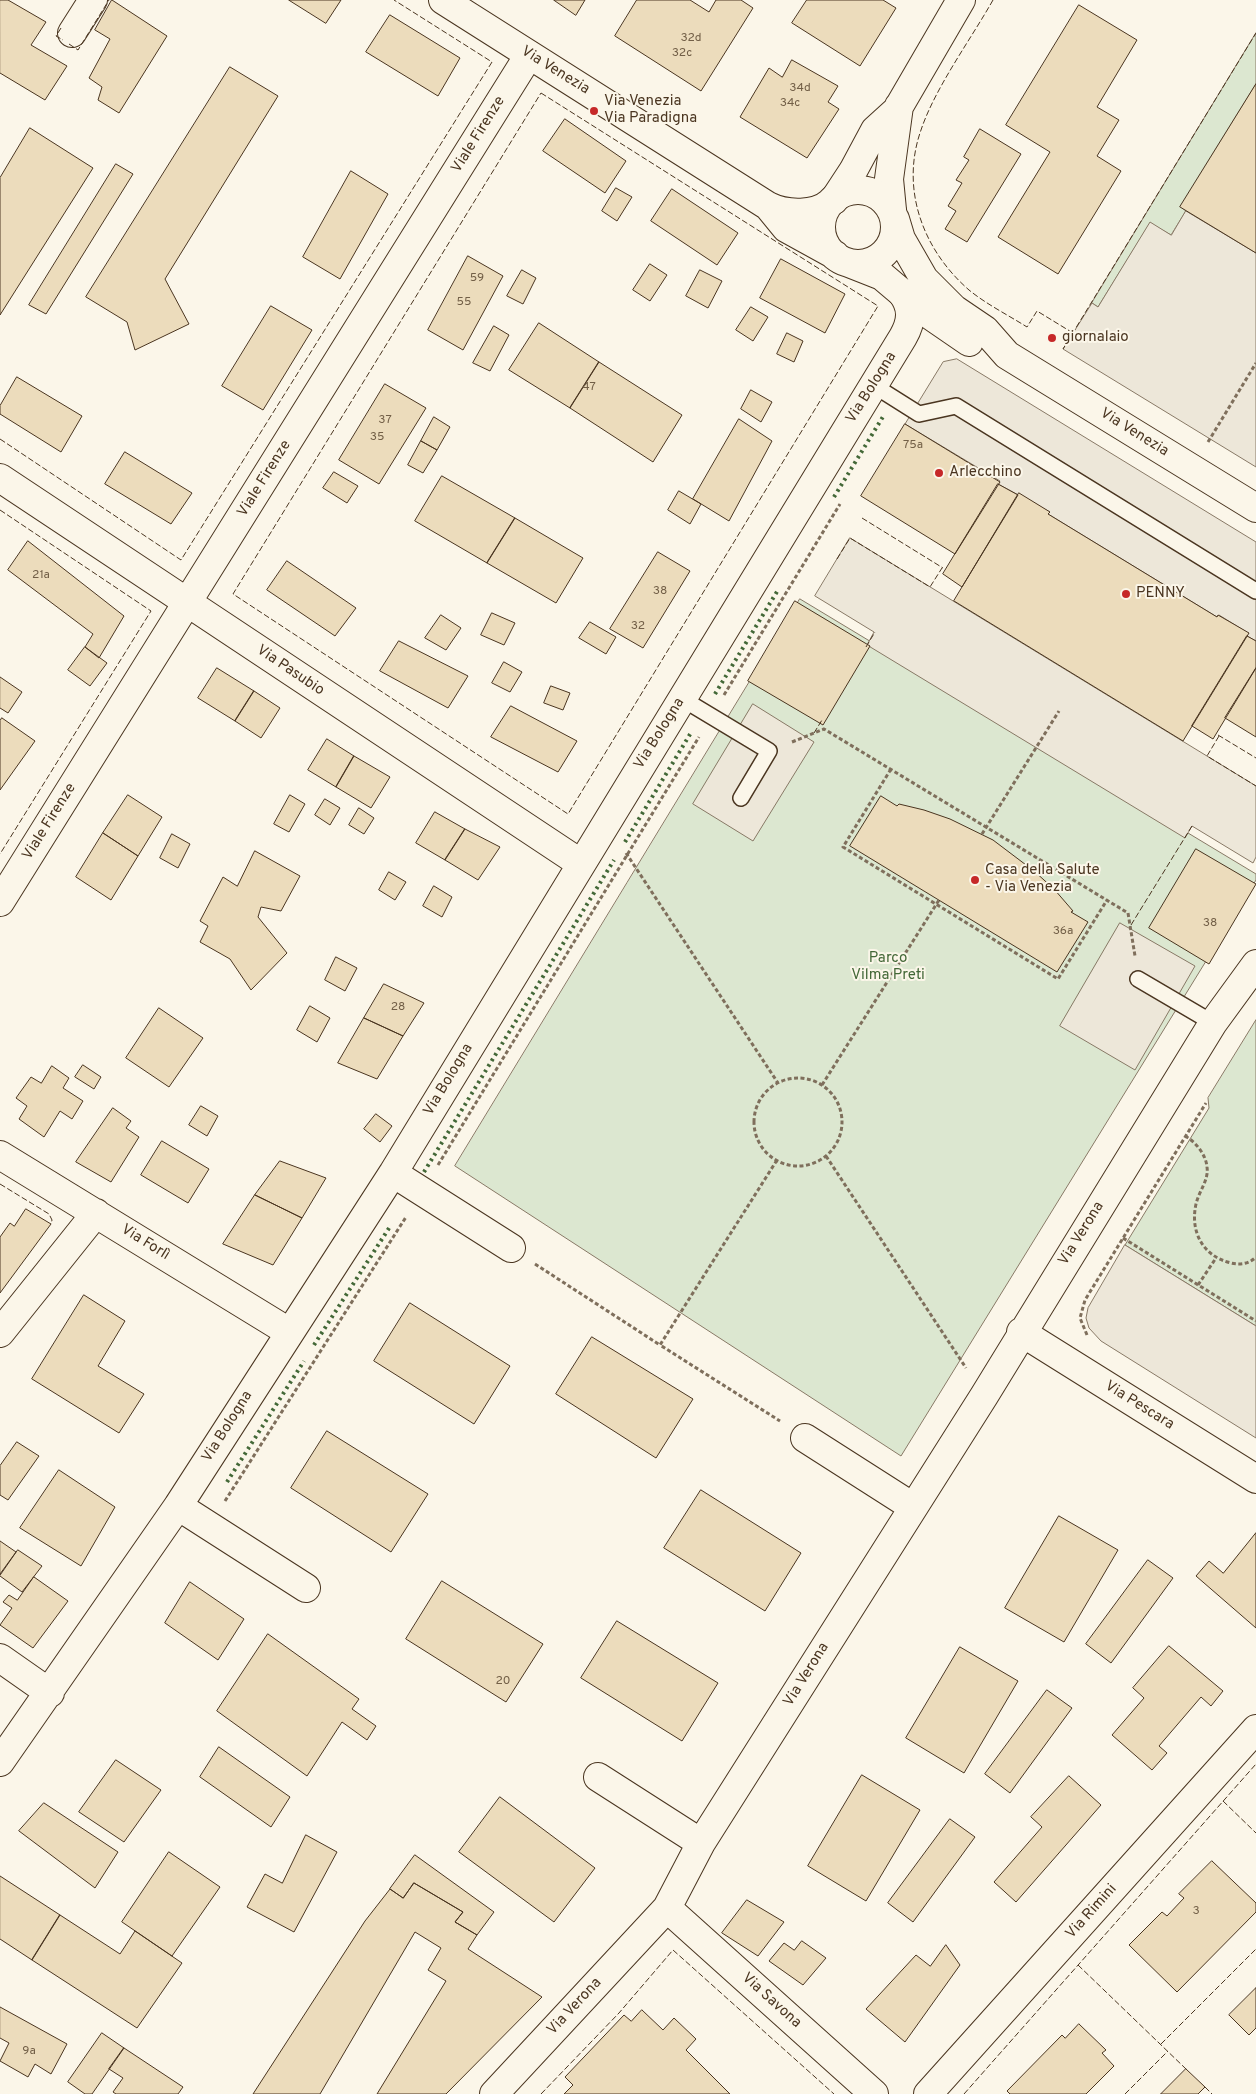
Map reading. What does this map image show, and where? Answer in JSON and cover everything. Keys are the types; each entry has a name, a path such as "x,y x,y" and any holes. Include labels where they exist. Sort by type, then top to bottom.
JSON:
{"street":[{"path":"72,33 93,0"},
{"name":"Via Venezia","path":"443,0 768,206 784,210 812,212 822,210 833,201"},
{"path":"899,106 889,180 894,236 886,252 871,262 842,259 825,244 822,228 824,214 853,171 875,130 899,106 961,0"},
{"name":"Viale Firenze","path":"0,902 529,55"},
{"path":"833,201 846,192 864,190 880,197 893,215"},
{"name":"Via Venezia","path":"768,206 786,228 842,259 882,276 921,309 970,343 1012,358 1256,508"},
{"name":"Via Venezia","path":"893,215 909,255 933,289 954,309 985,330 1012,358"},
{"name":"Via Bologna","path":"0,1762 50,1693 178,1506 393,1173 597,835 903,337 910,321 909,306 902,292"},
{"name":"Via Pasubio","path":"0,478 580,863"},
{"name":"Via Verona","path":"494,2094 667,1908 700,1842 984,1396 1021,1332 1213,1023 1256,964"},
{"name":"Via Forlì","path":"0,1155 289,1332"},
{"path":"393,1173 511,1248"},
{"path":"0,1333 96,1213"},
{"name":"Via Pescara","path":"1021,1332 1256,1479"},
{"path":"805,1438 913,1507"},
{"path":"178,1506 306,1588"},
{"path":"0,1658 50,1693"},
{"name":"Via Rimini","path":"928,2094 1256,1729"},
{"path":"598,1777 700,1842"},
{"name":"Via Savona","path":"667,1908 874,2094"}],"lane":[{"path":"873,385 919,414 956,406 1256,591"},
{"path":"681,698 769,752 741,798"},
{"path":"1138,979 1213,1023"}],"path":[{"path":"1204,449 1256,363"},
{"path":"209,1526 422,1191 842,500"},
{"path":"982,834 1059,711"},
{"path":"769,752 824,729 1107,900 1128,913 1138,979"},
{"path":"891,769 843,847 938,902 1058,979 1107,900"},
{"path":"597,835 627,854 778,1083"},
{"path":"822,1085 938,902"},
{"path":"802,1078 822,1085 837,1101 842,1121 837,1142 826,1156 817,1162 803,1165 788,1164 776,1160 760,1143 754,1122 760,1101 769,1090 778,1083 788,1079 802,1078"},
{"path":"1090,1339 1080,1324 1082,1307 1206,1103"},
{"path":"1185,1136 1198,1148 1207,1166 1205,1181 1196,1203 1195,1226 1201,1243 1216,1258 1236,1264 1248,1263 1256,1257"},
{"path":"826,1156 984,1396"},
{"path":"660,1345 776,1160"},
{"path":"1123,1238 1256,1321"},
{"path":"511,1248 805,1438"},
{"path":"1198,1285 1216,1258"}],"green space":[{"path":"1256,33 1256,84 1181,207 1186,211 1171,235 1150,223 1098,307 1092,303"},
{"name":"Parco Vilma Preti","path":"800,599 1256,874 1256,880 901,1456 455,1166"},
{"path":"1256,1020 1256,1326 1125,1245 1209,1108 1208,1098"}],"shaded area":[{"path":"1186,211 1256,253 1256,467 1063,349 1092,303 1098,307 1150,222 1171,235"},
{"path":"957,359 1256,542 1256,641 1247,636 1248,633 1219,615 1217,617 1048,514 1050,512 998,484 1000,481 905,424 943,362"},
{"path":"850,538 1256,786 1256,857 1253,863 1192,826 1185,838 867,645 874,632 815,596"},
{"path":"753,704 814,742 753,841 693,804"},
{"path":"1120,923 1195,966 1135,1070 1060,1026"},
{"path":"1125,1245 1256,1326 1256,1438 1101,1341 1089,1328 1086,1318 1088,1308"}],"building":[{"path":"0,0 8,0 46,22 31,45 67,66 45,100 0,73"},
{"path":"112,0 167,36 119,113 98,100 102,87 89,78 110,39 95,30"},
{"path":"289,0 341,0 326,23"},
{"path":"554,0 585,0 576,15"},
{"path":"637,0 690,0 709,12 716,0 741,0 753,8 701,91 615,36"},
{"path":"807,0 883,0 896,8 860,66 792,23"},
{"path":"1079,5 1137,40 1097,107 1119,120 1097,156 1121,171 1058,274 998,237 1050,152 1006,125"},
{"path":"390,15 460,58 438,96 366,52"},
{"path":"792,60 838,86 828,102 839,109 807,158 740,117 769,68 782,77"},
{"path":"230,67 278,96 165,279 189,324 135,350 127,322 86,297"},
{"path":"1256,84 1256,253 1180,207"},
{"path":"565,119 626,161 605,193 543,151"},
{"path":"30,128 93,168 0,315 0,178"},
{"path":"980,129 1021,154 967,242 945,229 956,211 948,206 962,183 956,180 969,160 964,157"},
{"path":"116,164 133,174 46,314 29,305"},
{"path":"351,171 388,194 340,279 303,257"},
{"path":"616,188 632,197 617,221 602,211"},
{"path":"672,189 738,233 717,265 651,221"},
{"path":"468,256 503,276 463,350 428,330"},
{"path":"781,259 845,294 825,333 760,298"},
{"path":"650,264 667,275 650,301 633,290"},
{"path":"522,270 536,278 523,304 507,296"},
{"path":"700,270 722,281 708,308 686,296"},
{"path":"271,306 312,330 263,410 222,386"},
{"path":"751,307 768,317 753,341 736,330"},
{"path":"539,323 599,362 570,408 509,370"},
{"path":"494,326 509,335 490,371 473,363"},
{"path":"787,333 803,341 794,362 777,354"},
{"path":"599,362 682,415 653,462 570,408"},
{"path":"17,377 82,416 61,452 0,414 0,406"},
{"path":"385,384 426,408 379,484 339,460"},
{"path":"751,390 772,402 761,422 741,409"},
{"path":"434,417 450,427 437,450 421,441"},
{"path":"739,419 772,441 729,521 693,499"},
{"path":"905,424 1000,482 955,554 861,496"},
{"path":"421,441 437,450 423,473 408,465"},
{"path":"125,452 192,493 171,524 105,484"},
{"path":"334,472 358,486 347,503 323,488"},
{"path":"442,476 515,518 487,563 415,521"},
{"path":"998,484 1018,495 962,587 943,574"},
{"path":"679,491 701,504 690,524 668,510"},
{"path":"1019,493 1050,512 1048,514 1217,617 1218,615 1249,633 1183,741 954,601"},
{"path":"515,518 583,558 556,603 487,563"},
{"path":"28,541 124,616 99,658 85,647 93,634 8,570"},
{"path":"658,552 690,571 643,648 610,629"},
{"path":"287,561 356,608 335,636 267,590"},
{"path":"795,601 870,646 823,725 748,681"},
{"path":"492,613 515,623 504,645 481,635"},
{"path":"441,615 461,628 446,650 425,638"},
{"path":"590,622 616,637 606,654 579,638"},
{"path":"1247,636 1256,641 1256,668 1213,739 1192,726"},
{"path":"399,641 468,676 448,708 380,671"},
{"path":"85,647 107,663 90,686 68,670"},
{"path":"504,662 522,672 510,692 492,683"},
{"path":"217,668 254,691 235,721 198,698"},
{"path":"1256,668 1256,737 1225,718"},
{"path":"0,677 22,692 8,713 0,708"},
{"path":"551,686 570,693 563,710 544,703"},
{"path":"254,691 280,708 261,738 235,721"},
{"path":"511,706 577,741 558,772 491,737"},
{"path":"2,718 35,741 0,790 0,721"},
{"path":"327,739 354,756 336,787 308,770"},
{"path":"354,756 390,777 371,808 336,787"},
{"path":"128,795 162,817 138,856 103,833"},
{"path":"290,795 305,804 289,832 274,824"},
{"name":"Casa della Salute - Via Venezia","path":"881,796 897,806 899,804 924,810 950,819 993,840 1034,871 1054,889 1073,911 1071,912 1088,922 1057,972 850,846"},
{"path":"325,799 340,808 330,825 315,815"},
{"path":"359,808 374,818 364,834 349,825"},
{"path":"435,812 465,829 445,860 416,843"},
{"path":"465,829 500,847 478,880 445,860"},
{"path":"103,833 138,856 111,900 76,877"},
{"path":"172,834 190,844 178,868 160,858"},
{"path":"1196,849 1256,884 1209,964 1149,928"},
{"path":"255,851 300,876 281,911 261,907 258,917 287,953 251,990 230,959 200,942 208,926 200,921 223,877 237,886"},
{"path":"389,872 406,882 395,900 379,890"},
{"path":"434,886 452,897 442,917 423,906"},
{"path":"336,957 357,968 345,991 325,980"},
{"path":"384,984 424,1003 403,1036 364,1018"},
{"path":"310,1006 330,1018 317,1042 297,1030"},
{"path":"159,1008 203,1038 169,1087 126,1058"},
{"path":"364,1018 403,1036 377,1079 338,1063"},
{"path":"83,1065 101,1077 94,1089 75,1077"},
{"path":"52,1066 69,1078 63,1088 83,1101 72,1119 60,1111 44,1137 19,1119 27,1106 16,1098 31,1077 41,1083"},
{"path":"201,1106 218,1116 207,1136 189,1125"},
{"path":"113,1108 131,1121 126,1128 139,1137 111,1182 76,1162"},
{"path":"376,1114 392,1126 380,1142 364,1129"},
{"path":"162,1141 209,1169 188,1203 141,1175"},
{"path":"280,1161 326,1178 302,1218 255,1195"},
{"path":"255,1195 302,1218 273,1265 223,1244"},
{"path":"26,1209 51,1224 0,1293 0,1237 10,1223 14,1226"},
{"path":"84,1295 125,1321 98,1366 144,1394 119,1433 32,1379"},
{"path":"410,1303 510,1366 474,1424 374,1361"},
{"path":"592,1337 693,1399 656,1458 556,1394"},
{"path":"327,1431 428,1494 391,1552 291,1488"},
{"path":"17,1442 39,1456 8,1500 0,1495 0,1466"},
{"path":"59,1470 115,1507 81,1566 20,1528"},
{"path":"701,1490 801,1553 765,1611 664,1548"},
{"path":"1059,1516 1118,1550 1064,1642 1005,1608"},
{"path":"1256,1533 1256,1628 1196,1576 1209,1561 1223,1573"},
{"path":"0,1541 16,1552 0,1574"},
{"path":"18,1550 42,1566 22,1592 0,1576"},
{"path":"1148,1560 1173,1578 1111,1663 1086,1644"},
{"path":"34,1577 68,1601 33,1648 0,1625 12,1608 3,1602 9,1595 17,1600"},
{"path":"442,1581 543,1644 506,1702 406,1639"},
{"path":"190,1582 244,1619 218,1660 165,1623"},
{"path":"617,1621 718,1683 682,1741 581,1678"},
{"path":"268,1634 359,1699 352,1709 376,1726 367,1740 342,1722 307,1776 217,1711"},
{"path":"1169,1646 1223,1691 1211,1706 1201,1697 1159,1746 1167,1753 1152,1770 1112,1735 1144,1698 1133,1688"},
{"path":"960,1647 1018,1681 964,1773 906,1738"},
{"path":"1047,1690 1072,1708 1010,1793 985,1774"},
{"path":"219,1747 290,1797 271,1827 200,1777"},
{"path":"116,1760 161,1790 124,1842 79,1812"},
{"path":"862,1775 920,1810 866,1901 808,1866"},
{"path":"1069,1776 1101,1805 1016,1902 994,1882 1042,1827 1031,1817"},
{"path":"500,1797 595,1868 554,1922 459,1852"},
{"path":"44,1803 118,1852 95,1888 19,1831"},
{"path":"950,1819 975,1837 913,1922 888,1903"},
{"path":"306,1835 337,1852 294,1932 247,1907 265,1874 282,1883"},
{"path":"169,1852 220,1887 172,1956 122,1922"},
{"path":"415,1855 494,1912 477,1935 455,1922 463,1912 414,1883 403,1898 390,1889"},
{"path":"1212,1861 1256,1903 1256,1912 1177,1992 1129,1945 1162,1912 1167,1916 1184,1898 1179,1894"},
{"path":"0,1876 60,1915 32,1960 0,1939"},
{"path":"414,1883 463,1912 455,1922 477,1935 468,1949 542,1997 446,2094 377,2094 446,1981 428,1970 441,1948 415,1932 320,2094 253,2094 365,1921 390,1889 403,1898"},
{"path":"747,1900 784,1922 758,1956 722,1933"},
{"path":"60,1915 120,1954 135,1931 182,1963 137,2028 32,1960"},
{"path":"802,1941 826,1958 803,1985 769,1961 784,1943 794,1950"},
{"path":"946,1945 960,1965 905,2042 866,2009 916,1955 930,1966"},
{"path":"1256,1988 1256,2028 1249,2035 1229,2015"},
{"path":"0,2007 67,2044 51,2074 35,2064 28,2077 0,2061 9,2043 0,2038"},
{"path":"642,2010 663,2030 674,2018 696,2039 686,2050 730,2094 564,2094 573,2085 565,2077 624,2015 631,2021"},
{"path":"1079,2024 1106,2050 1102,2053 1114,2066 1086,2094 1010,2094 1007,2091 1062,2035 1065,2038"},
{"path":"102,2033 124,2048 92,2094 85,2094 68,2082"},
{"path":"124,2048 183,2087 178,2094 116,2094 113,2092 123,2078 109,2069"},
{"path":"1186,2069 1205,2087 1198,2094 1161,2094"}],"hedge":[{"path":"834,497 884,415"},
{"path":"715,694 778,590"},
{"path":"625,842 692,731"},
{"path":"424,1172 614,860"},
{"path":"314,1345 391,1225"},
{"path":"227,1482 304,1361"}],"fence":[{"path":"69,44 78,50 109,0"},
{"path":"0,439 181,560 492,62 394,0"},
{"path":"993,0 935,97 921,130 915,152 913,174 915,196 920,217 928,237 939,256 969,290 1027,327 1037,311 1073,333"},
{"path":"61,28 56,36 63,40"},
{"path":"1063,349 1256,33"},
{"path":"541,93 878,306 568,814 233,594 541,93"},
{"path":"0,510 151,611 0,854"},
{"path":"862,518 943,568"},
{"path":"837,559 850,538 930,587 942,568"},
{"path":"866,647 875,632"},
{"path":"814,733 822,720"},
{"path":"1218,735 1256,758"},
{"path":"1219,736 1207,756 1256,786"},
{"path":"1131,925 1192,826"},
{"path":"0,1184 49,1214 52,1220 51,1224"},
{"path":"964,2094 1256,1764"},
{"path":"1223,1801 1256,1833"},
{"path":"1161,2044 1256,1949"},
{"path":"541,2094 619,2013 673,1950 834,2094"},
{"path":"1078,1965 1186,2069"},
{"path":"1125,2094 1168,2051"},
{"path":"1205,2087 1212,2094"}],"place":[{"name":"Via Venezia Via Paradigna","path":"594,111"},
{"name":"giornalaio","path":"1052,338"},
{"name":"Arlecchino","path":"939,473"},
{"name":"PENNY","path":"1126,594"},
{"name":"Casa della Salute - Via Venezia","path":"975,880"}]}
